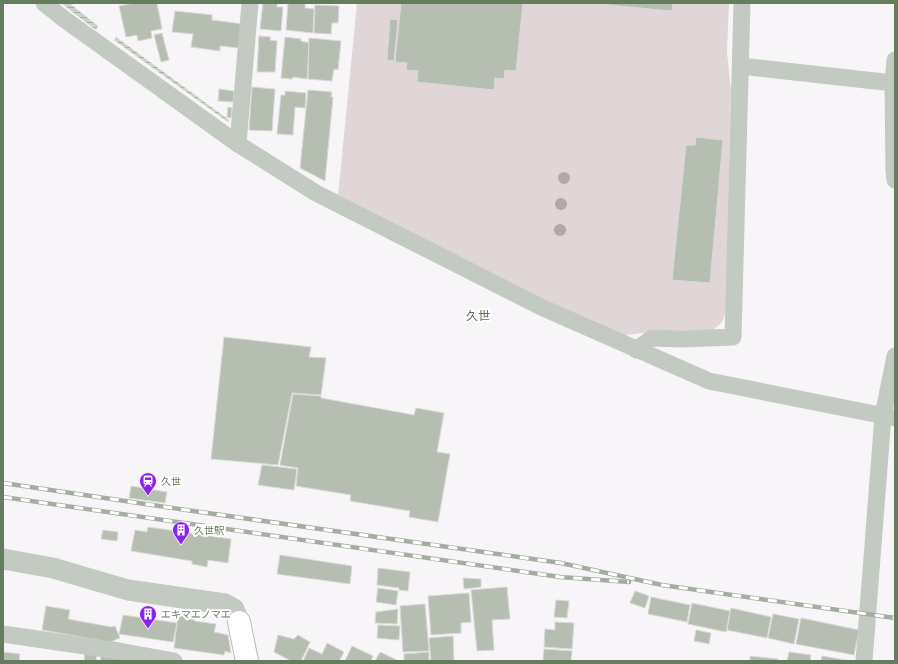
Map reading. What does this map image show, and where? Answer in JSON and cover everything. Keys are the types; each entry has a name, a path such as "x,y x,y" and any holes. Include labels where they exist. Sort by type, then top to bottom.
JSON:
{"main road":[{"path":"240,622 248,661"}],"street":[{"path":"44,3 238,144 316,193 541,307 636,350 710,381 889,417"},
{"path":"238,144 250,3"},
{"path":"636,350 652,338 683,339 733,336 742,3"},
{"path":"895,60 893,83 895,180"},
{"path":"740,66 893,83"},
{"path":"864,661 895,356"},
{"path":"3,559 53,568 128,590 225,604 234,609 240,622"},
{"path":"3,634 119,651 174,661"}],"shaded area":[{"path":"61,3 69,3 98,26 96,30"},
{"path":"357,3 729,3 727,52 731,90 726,304 723,320 719,326 711,330 656,331 620,336 378,221 338,196"},
{"path":"116,37 229,120 228,122 114,40"}],"building":[{"path":"135,3 157,3 162,29 151,31 152,38 138,41 137,35 126,37 119,6"},
{"path":"263,3 277,3 277,7 283,7 281,31 260,29"},
{"path":"288,3 305,3 305,8 314,9 313,33 286,30"},
{"path":"401,3 523,3 516,71 505,70 504,79 495,78 494,90 417,82 418,71 406,70 407,63 395,62"},
{"path":"609,3 673,3 672,11 609,5"},
{"path":"315,5 339,6 338,23 332,23 331,34 314,33"},
{"path":"175,11 212,15 212,20 243,24 240,48 220,46 220,51 191,47 193,34 172,32"},
{"path":"390,19 398,20 394,61 387,60"},
{"path":"162,33 169,60 161,62 154,35"},
{"path":"259,36 271,37 270,40 277,41 275,72 257,72"},
{"path":"285,37 301,39 301,41 309,43 307,79 293,77 292,79 281,78"},
{"path":"309,38 341,41 338,70 334,69 332,81 308,79"},
{"path":"252,87 275,89 272,131 249,130"},
{"path":"219,89 234,91 233,102 218,101"},
{"path":"308,90 332,92 331,97 333,97 325,181 300,168"},
{"path":"285,91 306,93 305,108 295,107 293,135 277,134 281,95 285,95"},
{"path":"228,107 232,108 231,118 227,117"},
{"path":"696,137 723,140 710,283 672,280 686,145 695,145"},
{"path":"224,337 311,347 309,357 326,358 321,395 292,393 278,465 211,459"},
{"path":"293,394 321,396 321,398 414,415 416,408 444,413 437,452 450,454 438,522 409,517 410,511 350,501 351,495 296,486 298,468 280,465"},
{"path":"262,465 297,469 294,490 258,485"},
{"path":"131,486 167,492 165,503 129,498"},
{"name":"久世駅","path":"148,527 231,539 228,563 208,560 207,567 192,564 192,561 131,551 135,530 147,532"},
{"path":"103,530 118,532 117,541 101,539"},
{"path":"280,555 352,566 350,584 277,574"},
{"path":"378,568 410,572 408,591 399,590 399,588 377,585"},
{"path":"463,578 481,579 481,587 464,589"},
{"path":"507,587 510,619 492,620 494,650 477,651 471,590"},
{"path":"378,588 398,591 396,605 376,602"},
{"path":"635,591 649,596 645,608 630,603"},
{"path":"469,593 471,622 461,623 461,633 431,635 428,596"},
{"path":"651,597 690,605 687,622 648,614"},
{"path":"556,600 569,601 567,618 554,617"},
{"path":"692,603 730,611 726,632 688,624"},
{"path":"425,604 429,651 403,652 400,606"},
{"path":"46,606 70,610 68,619 111,627 115,626 120,638 110,642 42,630"},
{"path":"731,608 771,617 767,638 727,630"},
{"path":"398,609 397,624 375,623 376,612"},
{"path":"773,614 799,619 794,644 768,638"},
{"name":"エキマエノマエ","path":"123,615 177,623 173,642 119,634"},
{"path":"178,615 195,617 194,621 216,624 214,632 228,635 231,653 225,651 224,655 174,648"},
{"path":"801,618 859,630 854,655 796,644"},
{"path":"555,622 574,623 572,649 544,647 545,629 555,630"},
{"path":"378,625 400,626 399,640 377,638"},
{"path":"696,630 711,633 709,644 694,641"},
{"path":"278,635 294,639 298,635 310,642 301,661 291,661 274,652"},
{"path":"453,636 454,661 431,661 429,638"},
{"path":"327,643 344,652 339,661 303,661 309,648 322,654"},
{"path":"352,646 373,656 371,661 345,661"},
{"path":"544,649 572,651 571,661 543,661"},
{"path":"3,652 20,654 19,661 3,661"},
{"path":"85,652 97,654 96,661 84,661"},
{"path":"380,652 399,661 375,661"},
{"path":"429,652 429,661 404,661 404,654"},
{"path":"789,652 811,655 810,661 787,661"},
{"path":"102,654 141,661 100,661"},
{"path":"750,656 778,659 778,661 750,661"},
{"path":"822,656 851,661 821,661"}],"railway":[{"path":"3,483 561,563 662,585 895,618"},
{"path":"3,497 560,577 629,582"}],"place":[{"name":"久世","path":"148,496"},
{"name":"久世駅","path":"181,545"},
{"name":"エキマエノマエ","path":"148,629"}],"district":[{"name":"久世","path":"478,316"}]}
